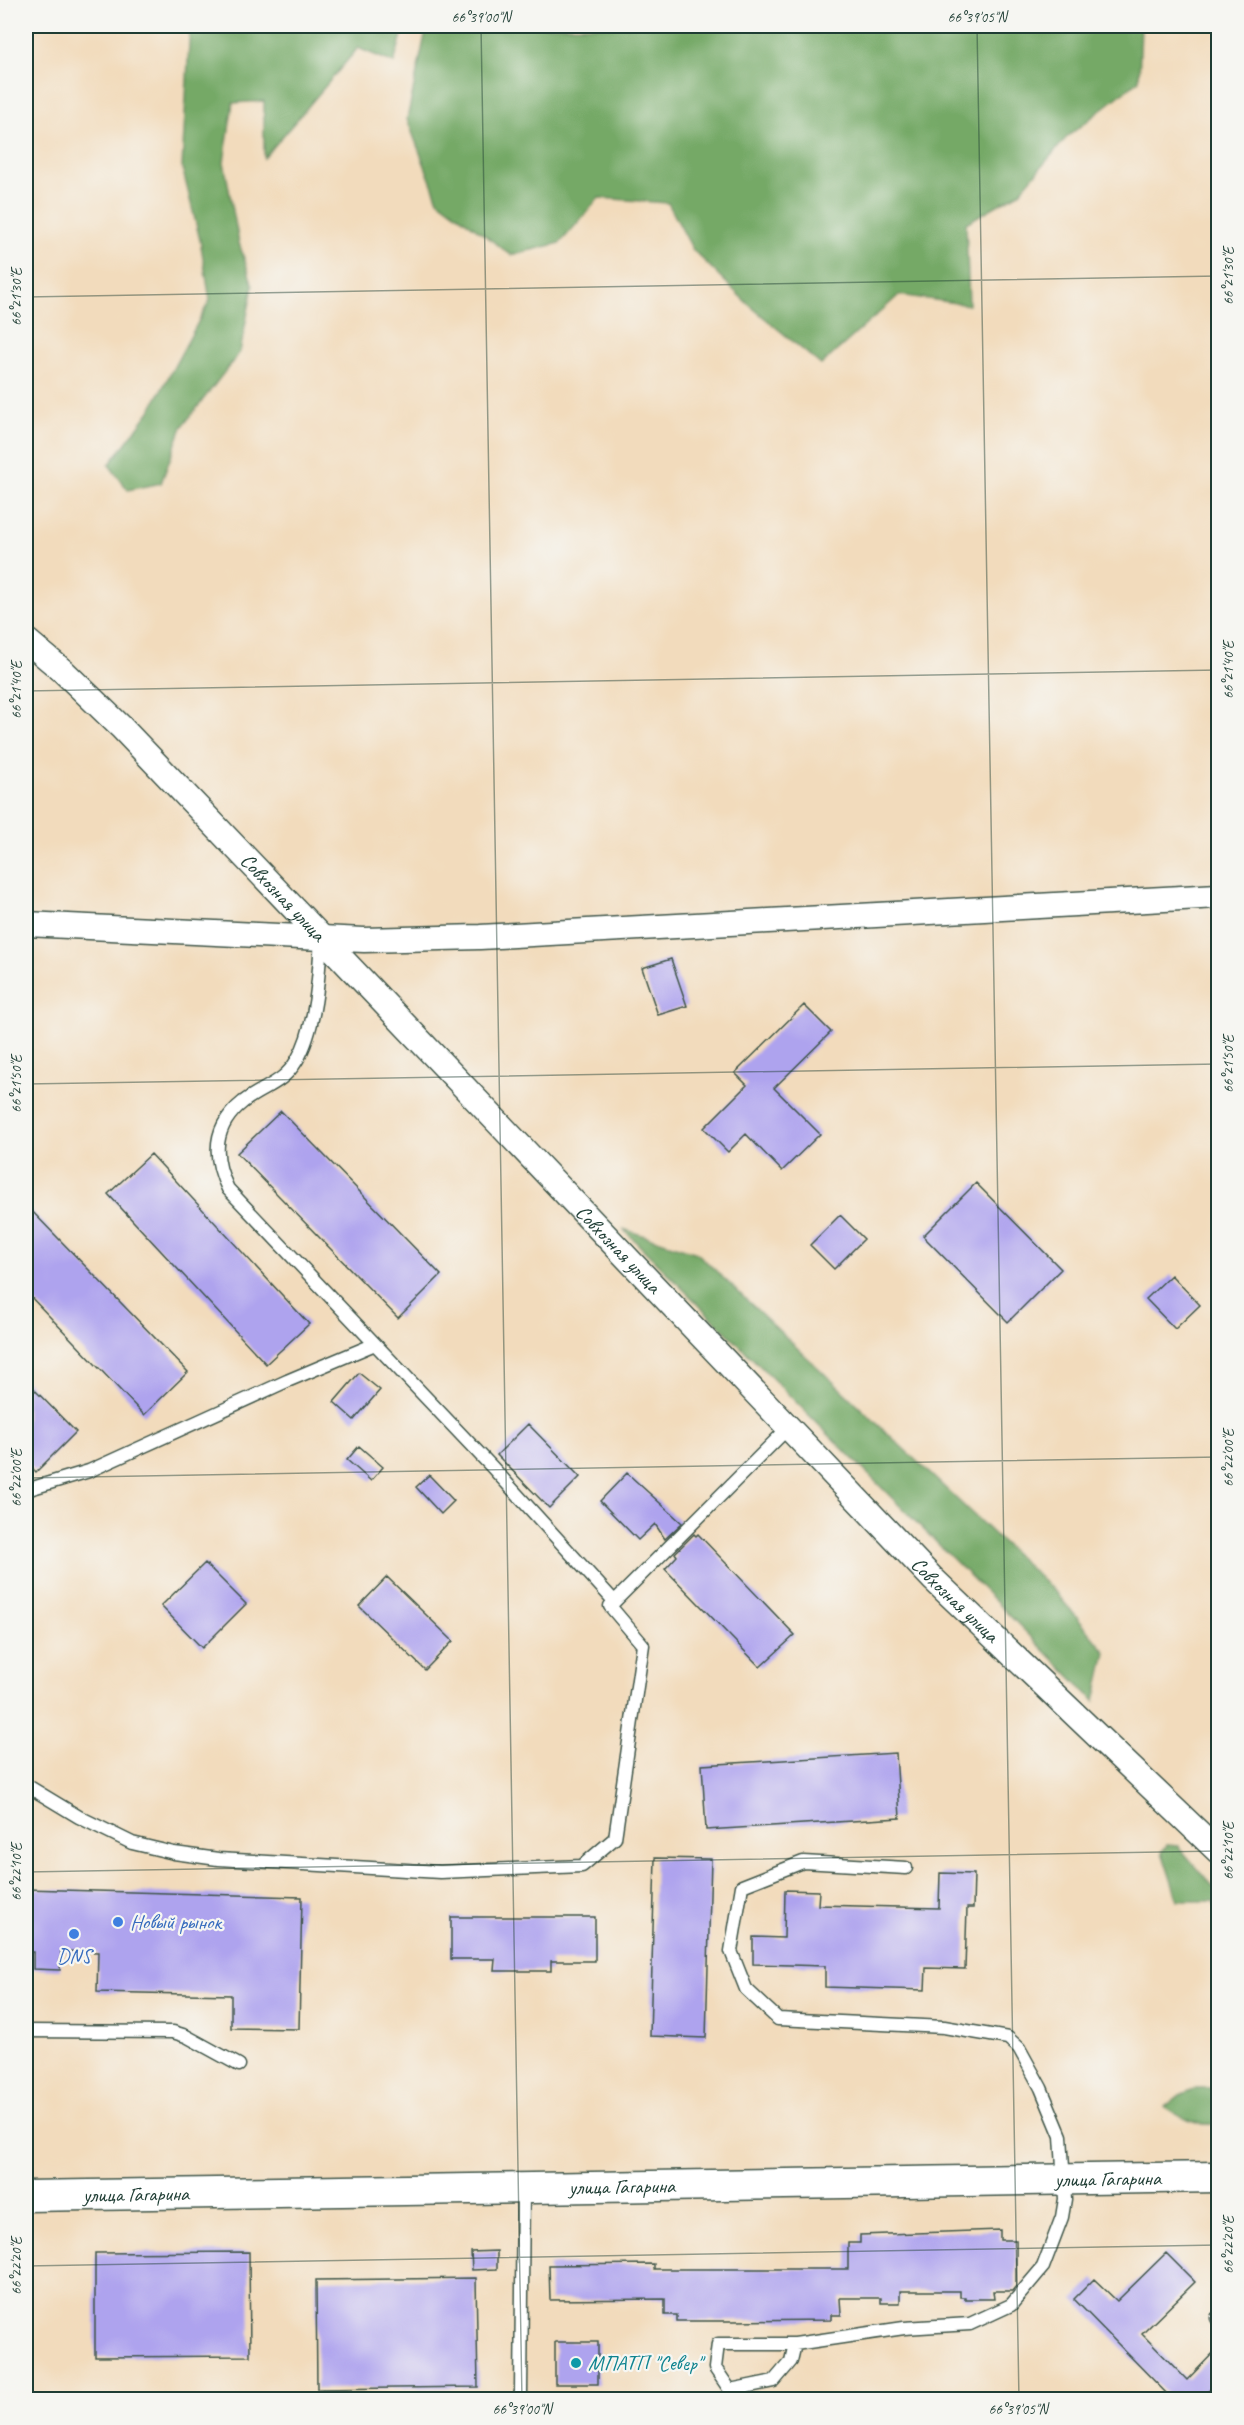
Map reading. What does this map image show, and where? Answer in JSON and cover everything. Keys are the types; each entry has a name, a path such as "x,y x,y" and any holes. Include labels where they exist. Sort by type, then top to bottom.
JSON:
{"street":[{"name":"Совхозная улица","path":"26,640 63,671 121,727 933,1579 1216,1842"},
{"path":"26,924 364,940 492,937 1218,896"},
{"name":"улица Гагарина","path":"26,2196 523,2190 1218,2177"}],"lane":[{"path":"321,937 319,976 310,1026 299,1057 290,1072 279,1082 244,1101 229,1117 219,1137 217,1158 228,1188 492,1467 614,1601"},
{"path":"26,1490 89,1471 287,1381 375,1344"},
{"path":"26,1785 79,1817 132,1843 174,1853 218,1859 440,1872 582,1866 615,1838 643,1645 610,1606 789,1427"},
{"path":"795,2344 791,2361 774,2382 730,2390 715,2368 718,2344 795,2344 904,2328 970,2324 1011,2306 1043,2268 1062,2217 1065,2199 1061,2136 1019,2048 1008,2038 944,2027 778,2019 746,1989 731,1951 742,1886 803,1862 906,1868"},
{"path":"26,2031 173,2032 186,2036 239,2065"},
{"path":"518,2400 521,2392 523,2190"}],"green space":[{"path":"190,26 410,26 404,28 394,63 358,48 264,158 264,101 233,103 224,162 239,243 253,286 240,352 182,427 161,483 128,490 109,465 150,411 210,300 200,240 182,167"},
{"path":"427,26 1141,26 1139,80 1067,137 1019,193 966,223 969,305 899,295 821,365 748,304 693,250 668,203 599,198 560,243 511,255 438,200 407,119"},
{"path":"623,1229 697,1253 1057,1594 1106,1652 1095,1701"},
{"path":"1167,1845 1178,1846 1218,1892 1218,1929 1214,1901 1178,1901 1162,1852"},
{"path":"1196,2088 1218,2088 1218,2124 1190,2121 1165,2107 1180,2095"}],"building":[{"path":"671,959 687,1006 658,1015 642,968"},
{"path":"804,1005 831,1032 774,1088 820,1134 782,1171 746,1134 728,1152 704,1128 747,1085 735,1073"},
{"path":"281,1111 441,1275 398,1318 237,1153"},
{"path":"151,1154 309,1324 266,1364 108,1194"},
{"path":"976,1183 1061,1269 1008,1322 923,1236"},
{"path":"26,1205 188,1372 144,1415 26,1292"},
{"path":"840,1215 864,1239 834,1269 810,1245"},
{"path":"1171,1275 1200,1305 1175,1329 1146,1299"},
{"path":"359,1373 380,1390 354,1420 334,1402"},
{"path":"26,1381 76,1432 36,1472 26,1462"},
{"path":"528,1424 580,1477 549,1508 497,1455"},
{"path":"359,1446 383,1467 371,1481 347,1460"},
{"path":"627,1473 682,1523 665,1539 655,1524 638,1540 600,1501"},
{"path":"429,1475 454,1501 441,1514 416,1487"},
{"path":"694,1534 696,1536 698,1534 795,1635 760,1667 665,1569 677,1556 675,1553"},
{"path":"205,1563 246,1604 202,1648 161,1606"},
{"path":"387,1577 453,1641 425,1670 359,1606"},
{"path":"896,1753 900,1818 706,1830 702,1765"},
{"path":"655,1858 711,1859 706,2038 650,2036"},
{"path":"940,1873 974,1874 973,1908 967,1908 965,1969 926,1968 925,1990 825,1987 825,1966 753,1964 753,1937 784,1938 785,1890 819,1891 818,1905 939,1908"},
{"path":"26,1889 302,1897 299,2029 231,2028 231,1995 97,1992 98,1952 61,1951 60,1970 33,1969 33,1952 26,1952"},
{"path":"451,1917 595,1917 595,1961 551,1961 551,1971 494,1971 495,1959 451,1959"},
{"path":"1000,2230 1000,2240 1016,2240 1016,2286 1012,2291 993,2291 994,2299 965,2299 965,2297 960,2297 960,2291 900,2291 900,2303 881,2303 881,2298 840,2298 841,2315 831,2315 831,2320 734,2321 677,2321 677,2315 665,2315 665,2299 550,2300 549,2265 654,2264 654,2269 848,2269 848,2243 860,2243 860,2235"},
{"path":"497,2251 497,2269 472,2270 471,2252"},
{"path":"249,2252 250,2356 95,2357 95,2253"},
{"path":"1166,2253 1195,2282 1142,2334 1187,2380 1218,2348 1218,2381 1200,2400 1173,2400 1074,2299 1094,2279 1117,2301"},
{"path":"476,2278 478,2387 317,2389 316,2280"},
{"name":"МПАТП \"Север\"","path":"555,2342 598,2342 598,2384 555,2384"}],"place":[{"name":"Новый рынок","path":"118,1922"},
{"name":"DNS","path":"74,1934"},
{"name":"МПАТП \"Север\"","path":"576,2363"}]}
